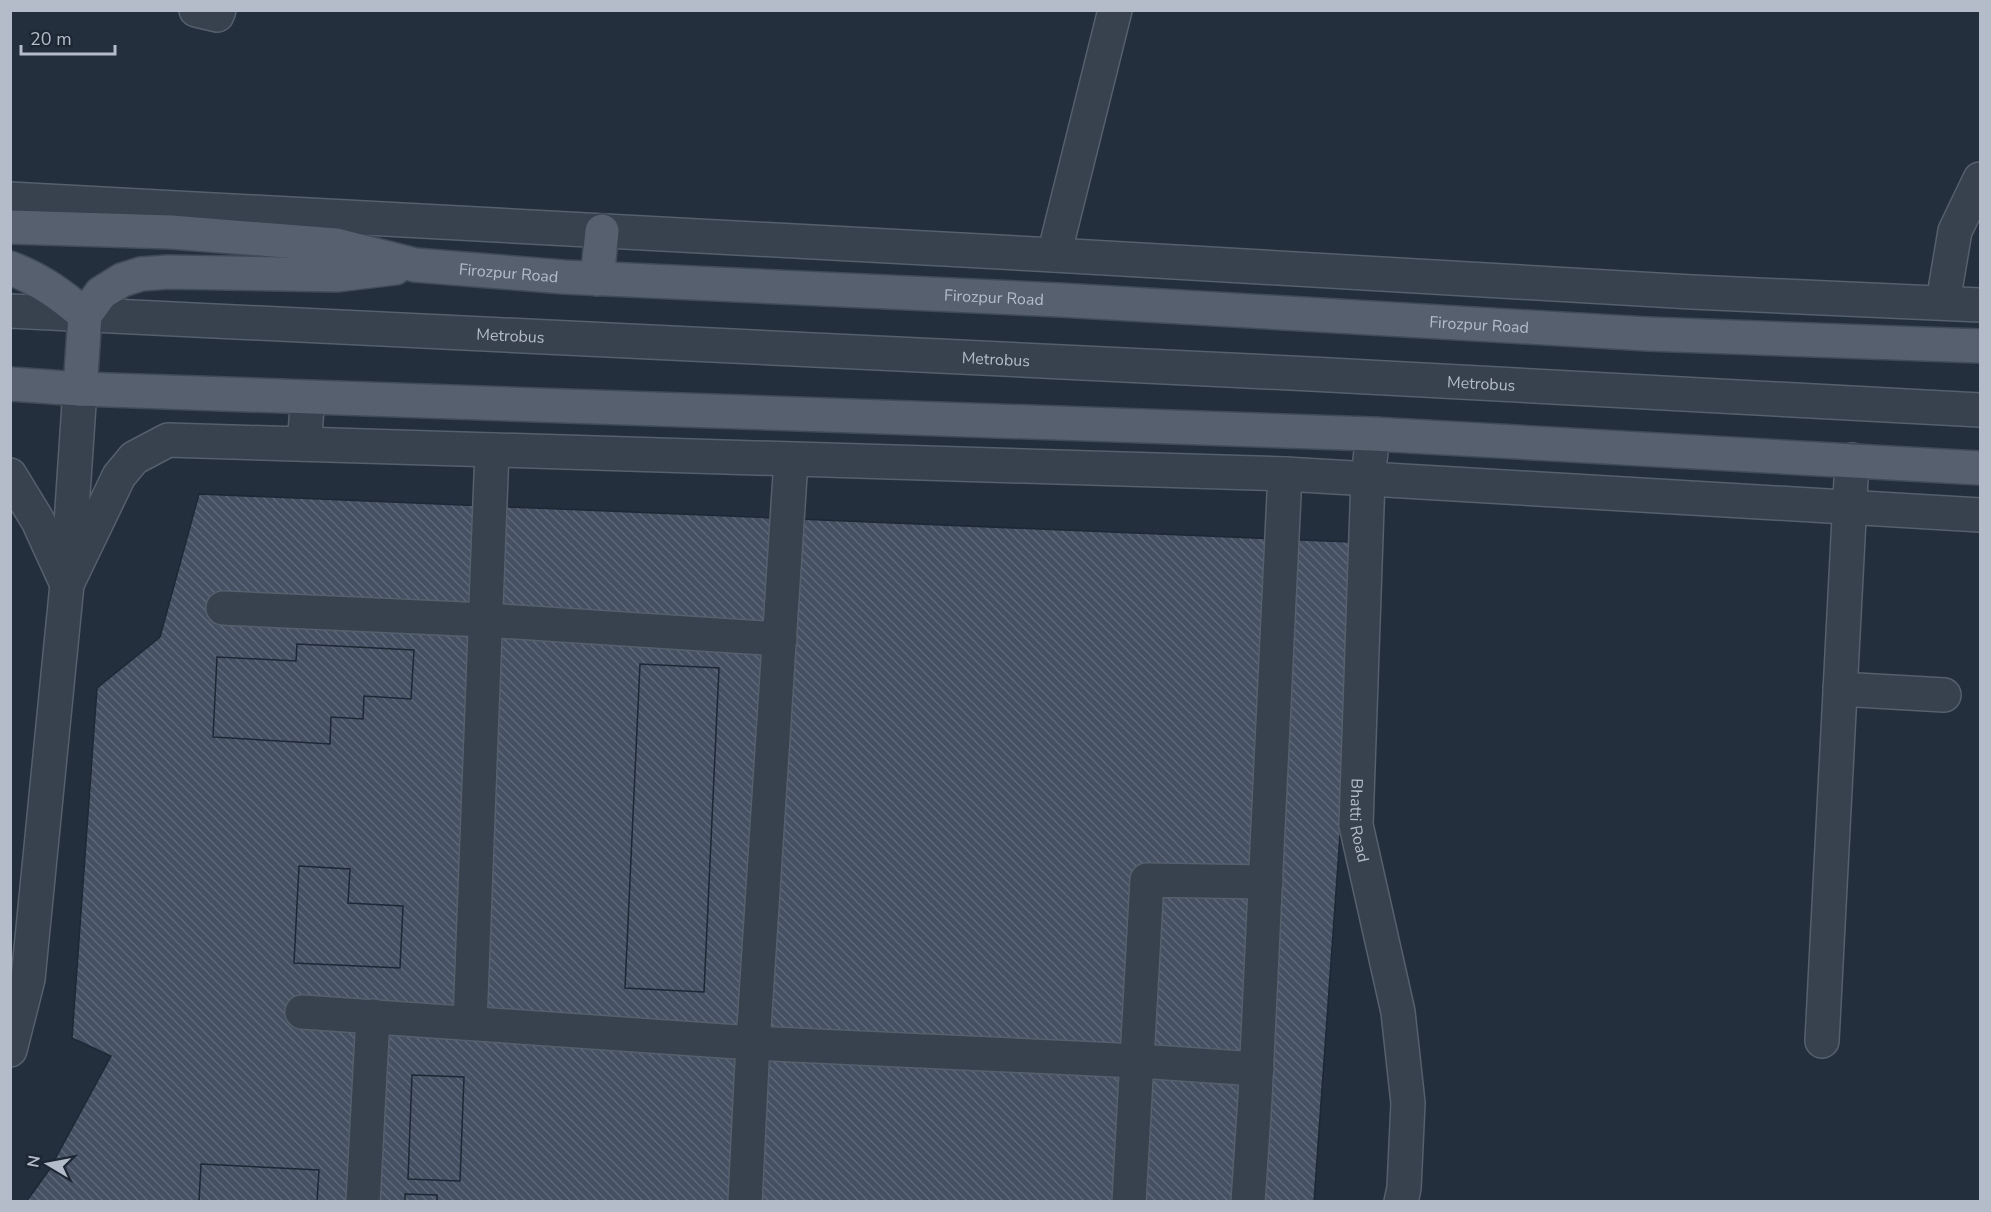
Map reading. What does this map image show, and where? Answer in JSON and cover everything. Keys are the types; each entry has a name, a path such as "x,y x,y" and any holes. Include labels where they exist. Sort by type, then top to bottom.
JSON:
{"main road":[{"name":"Firozpur Road","path":"10,227 171,231 336,246 415,266 597,279 1084,302 1648,334 1980,346"},
{"path":"597,279 602,231"},
{"path":"80,389 85,315 101,293 122,280 141,274 168,272 337,274 415,266"},
{"path":"10,268 52,288 85,315"},
{"path":"10,384 80,389 1373,434 1980,468"}],"street":[{"path":"196,10 217,15 219,10"},
{"path":"1054,255 1115,10"},
{"path":"1943,303 1955,231 1980,179"},
{"path":"10,199 1680,291 1980,305"},
{"name":"Metrobus","path":"10,311 1264,372 1980,410"},
{"path":"10,1050 28,979 67,584 80,389"},
{"path":"304,444 308,397"},
{"name":"Bhatti Road","path":"1373,434 1368,478 1356,825 1398,1012 1408,1103 1404,1188 1401,1202"},
{"path":"67,584 119,477 134,458 168,440 1285,474 1980,515"},
{"path":"470,1023 492,450"},
{"path":"745,1202 753,1043 791,460"},
{"path":"1822,1041 1852,460"},
{"path":"1248,1202 1257,1069 1285,474"},
{"path":"10,475 38,521 67,584"},
{"path":"223,608 485,620 780,639"},
{"path":"1840,689 1944,695"},
{"path":"1129,1202 1147,880 1266,882"},
{"path":"302,1012 753,1043 1138,1061 1257,1069"},
{"path":"363,1202 373,1016"}],"building":[{"path":"199,494 1351,542 1341,821 1314,1202 26,1202 49,1170 111,1056 72,1038 97,688 160,637"},
{"path":"297,644 414,650 411,699 364,696 363,719 331,717 330,744 213,737 217,657 296,661"},
{"path":"640,664 719,668 704,992 625,988"},
{"path":"299,866 350,869 348,903 403,906 400,968 294,963"},
{"path":"412,1075 464,1077 460,1181 408,1179"},
{"path":"201,1164 319,1170 317,1202 199,1202"},
{"path":"405,1194 437,1195 437,1202 405,1202"}]}
